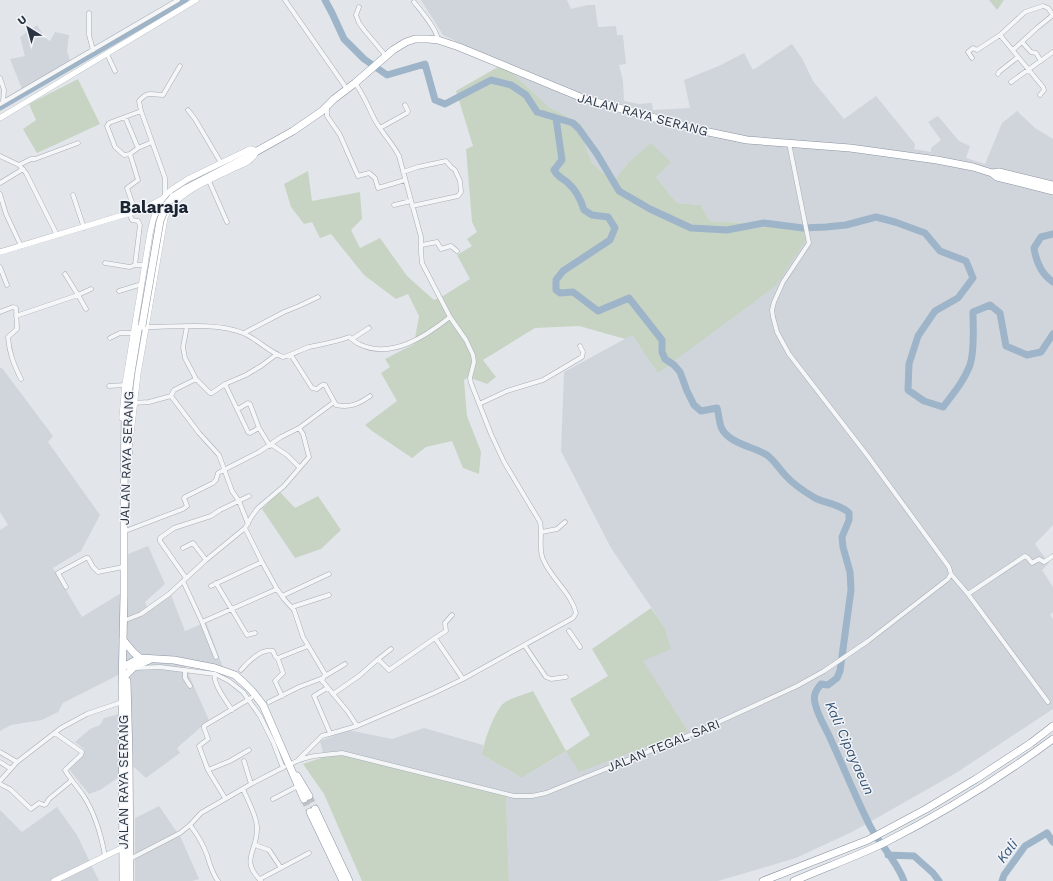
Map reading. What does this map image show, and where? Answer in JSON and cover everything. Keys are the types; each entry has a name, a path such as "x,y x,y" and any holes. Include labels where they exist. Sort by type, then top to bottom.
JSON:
{"highway":[{"name":"JALAN RAYA SERANG","path":"126,726 122,702 128,666 125,641 127,417 131,373 154,232 160,210 165,201 176,190 293,132 322,111 392,50 415,39 438,40 459,47 574,95 608,106 728,136 747,140 882,152 973,167 992,173 997,177 1053,191"},
{"name":"JALAN RAYA SERANG","path":"992,173 999,172 1053,185"},
{"name":"JALAN RAYA SERANG","path":"126,453 128,530 126,547"},
{"path":"125,641 146,658"},
{"path":"128,666 146,658"},
{"path":"128,666 146,658 174,660 227,671 243,682 263,705 298,786 307,798 289,764"},
{"name":"JALAN RAYA SERANG","path":"123,881 127,846 126,675 128,666"},
{"path":"763,881 868,840 926,809 976,779 1031,743 1053,726"},
{"path":"794,881 874,848 934,817 982,787 1053,739"},
{"path":"338,881 313,810 355,881"},
{"name":"JALAN RAYA SERANG","path":"127,846 130,859 130,881"},
{"path":"336,851 349,881"},
{"path":"330,856 343,881"}],"main road":[{"path":"0,118 196,0"},
{"path":"0,252 84,228 143,209 164,197 178,185 250,149 255,151 253,157 243,164 178,198 165,217 126,453"},
{"path":"126,453 122,432 125,385 143,284 150,233 156,212 164,197"},
{"path":"143,209 156,212 165,217"},
{"path":"150,233 156,238 159,239 161,237"},
{"path":"138,313 143,316 148,313"},
{"path":"54,881 127,846"}],"street":[{"path":"2,103 178,0"},
{"path":"285,0 347,89"},
{"path":"414,2 438,36 438,40"},
{"path":"972,58 968,52 969,51 973,48 977,50 1000,35 1023,14 1040,6 1048,8 1053,15 1036,28 1013,50"},
{"path":"359,7 356,15 359,23 384,57"},
{"path":"89,13 89,35 93,50"},
{"path":"1000,35 1044,88 1040,95"},
{"path":"1022,42 1031,52 1036,53 1041,60"},
{"path":"1011,82 1053,52"},
{"path":"107,54 116,71"},
{"path":"998,74 1018,57"},
{"path":"164,197 165,178 140,111 139,101 149,93 163,95 180,66"},
{"path":"0,78 5,95 2,103"},
{"path":"130,859 176,836 190,825 201,813 225,798 289,764 319,738 330,733 357,726 434,693 525,646 573,618 576,613 563,588 542,558 542,532 540,522 504,462 479,404 470,378 474,362 473,355 466,340 450,317 422,263 421,236 395,148 380,128 357,80"},
{"path":"380,128 407,113 408,111 405,105"},
{"path":"326,107 327,116 340,136 358,176 369,173 375,178 378,188 405,180"},
{"path":"188,110 221,163"},
{"path":"140,111 108,124 107,127 117,150 124,155 130,154 138,148 152,142"},
{"path":"125,117 138,148"},
{"path":"19,165 31,158 35,159 78,143"},
{"path":"789,143 809,243 783,282 774,302 772,310 777,332 789,354 867,455 949,567 951,574 968,594 1048,702"},
{"path":"130,154 138,180 128,186 127,189 132,212 132,220 138,221 140,225 135,265"},
{"path":"0,156 19,165 23,169 33,185 57,236"},
{"path":"403,172 446,161 456,172 461,186 461,192 458,196 412,206"},
{"path":"0,183 23,169"},
{"path":"209,181 227,222"},
{"path":"0,194 6,214 21,246"},
{"path":"73,196 84,228"},
{"path":"394,205 411,201"},
{"path":"422,245 437,242 442,249 451,246 457,251"},
{"path":"105,263 130,267 135,265 146,265"},
{"path":"0,268 7,285"},
{"path":"65,274 86,309"},
{"path":"119,291 143,284"},
{"path":"16,316 78,295 91,289"},
{"path":"244,333 284,312 318,297"},
{"path":"0,312 15,307 16,308 17,329 8,337 10,353 21,379"},
{"path":"146,327 211,326 236,330 244,333 283,357 349,337 364,346 381,350 391,349 408,343 429,332 450,317"},
{"path":"187,326 183,347 185,358 196,379 211,393 225,384 246,375 261,366 276,354"},
{"path":"352,339 369,328"},
{"path":"110,338 120,333 134,333"},
{"path":"479,404 506,391 552,376 582,357 583,352 580,346"},
{"path":"291,355 312,388 317,389 325,385 336,406 356,405 370,396"},
{"path":"134,403 149,402 171,396 174,390 196,379"},
{"path":"225,384 248,432 250,433 259,428"},
{"path":"109,386 125,385"},
{"path":"171,396 198,433 217,452 232,491 239,501 246,526 262,562 277,589 296,612 301,632 324,677 322,681 348,712 357,726"},
{"path":"128,530 186,508 187,506 184,498 213,483 216,480 218,473 271,445 281,437 299,428 334,402"},
{"path":"238,409 248,403 250,404 259,428 271,445 287,455 299,467"},
{"path":"126,620 146,612 169,594 246,526 258,508 284,486 309,457 303,434 299,428"},
{"path":"216,657 185,580 160,541 160,538 174,528 211,516 248,496"},
{"path":"542,532 557,529 565,522"},
{"path":"183,548 189,544 194,544 206,560"},
{"path":"968,594 1025,556 1032,563 1039,559 1044,562 1053,556"},
{"path":"66,587 58,573 87,558 92,567 98,572 126,567"},
{"path":"211,586 262,562"},
{"path":"282,596 329,574"},
{"name":"JALAN TEGAL SARI","path":"289,764 321,755 342,753 514,796 532,796 546,793 703,729 797,686 843,659 910,610 948,579 951,574"},
{"path":"216,583 247,635 255,633"},
{"path":"202,622 277,589"},
{"path":"292,607 329,595"},
{"path":"377,660 389,670 446,631 445,623 452,614"},
{"path":"564,623 580,647"},
{"path":"435,638 462,679"},
{"path":"278,658 308,646"},
{"path":"525,646 546,677 551,679 566,677"},
{"path":"333,694 359,676 391,649"},
{"path":"241,670 255,657 266,651 273,651 275,656 278,658 283,673 282,676 275,681 282,696"},
{"path":"269,702 299,687 324,677 345,664"},
{"path":"128,666 160,667 214,674 229,681 243,692 249,700 260,716 273,742 289,764"},
{"path":"185,670 185,678 190,686"},
{"path":"214,674 215,682 232,710"},
{"path":"327,688 314,696 330,733"},
{"path":"225,798 208,770 199,746 208,739 203,727 256,696"},
{"path":"72,780 46,804 38,804 31,809 10,789 0,783 17,762 55,733 87,714 122,702"},
{"path":"55,733 82,752 81,755 65,769 65,771 83,795 93,812 100,829 105,856"},
{"path":"208,770 230,761 249,750"},
{"path":"0,752 17,762"},
{"path":"244,760 251,784"},
{"path":"0,762 11,769"},
{"path":"273,799 298,786"},
{"path":"243,789 256,818 257,837 250,862 254,874 260,880 310,853"},
{"path":"190,825 201,840 210,866 218,881"},
{"path":"255,845 269,850 281,868"}],"shaded area":[{"path":"421,0 567,0 571,9 587,5 595,5 598,27 616,26 617,35 623,35 626,64 619,65 623,81 624,101 639,104 652,103 653,110 690,108 684,80 721,65 744,53 753,70 792,44 803,60 813,81 844,119 876,96 915,144 914,149 931,152 931,148 941,140 928,122 938,116 959,141 970,146 966,158 985,164 1002,123 1017,111 1035,128 1053,139 1053,525 1035,544 1049,563 1042,570 1053,587 1053,612 1050,615 1053,619 1053,709 956,773 854,831 796,858 718,881 509,881 506,796 346,755 324,757 320,741 348,730 392,739 424,728 483,745 482,755 522,778 566,751 688,731 642,661 664,626 611,548 561,451 564,372 632,335 658,372 802,226 710,221 701,205 677,203 656,177 627,164 613,183 592,163 585,144 582,124 549,107 503,64 443,35"},
{"path":"37,25 45,38 50,41 55,32 69,35 67,51 71,64 22,89 10,59 25,56 20,37"},
{"path":"0,368 2,368 53,436 48,442 100,515 81,551 53,568 82,617 121,593 123,556 148,546 165,584 145,602 148,610 171,595 185,631 206,622 224,670 184,664 209,720 177,748 180,753 146,778 134,767 100,790 89,794 68,768 85,750 75,742 90,729 100,725 104,718 123,713 122,673 63,703 58,712 42,720 11,725 0,731 0,530 8,525 0,512"},
{"path":"159,806 181,838 199,879 192,881 135,881 135,818"},
{"path":"57,807 77,835 99,881 0,881 0,810 22,832"}],"green space":[{"path":"989,0 1004,0 997,10"},
{"path":"503,64 549,107 582,124 585,144 592,163 613,182 627,164 651,143 671,162 656,177 677,203 701,205 710,221 802,226 806,240 776,286 658,373 632,335 625,339 579,326 535,328 483,360 496,377 487,384 468,377 464,380 467,416 481,452 479,474 463,468 452,441 426,447 412,458 365,425 397,401 381,373 390,367 385,359 414,344 419,316 408,294 396,299 364,275 331,234 320,238 312,222 304,224 291,207 284,184 308,171 312,201 360,192 362,219 351,230 360,248 380,238 407,276 434,300 443,296 470,279 457,255 472,246 467,239 477,232 472,222 466,149 473,146 456,91"},
{"path":"78,79 100,124 37,153 23,129 36,120 29,104"},
{"path":"280,492 295,508 318,496 341,530 321,549 295,558 262,509"},
{"path":"651,608 664,626 671,649 643,661 688,731 579,772 566,751 590,735 570,699 608,676 592,649"},
{"path":"533,691 566,751 522,778 482,755 490,727 497,712 504,703 510,699"},
{"path":"345,755 506,796 509,881 362,881 324,794 303,764 324,757"}],"waterway":[{"path":"0,107 185,0"},
{"path":"325,0 344,39 364,59 387,75 425,64 435,100 445,104 491,80 511,85 526,95 537,112 573,123 597,154 619,191 650,209 691,228 727,230 764,223 803,228 826,227 846,225 876,217 925,233 940,251 966,261 973,278 958,298 935,311 918,336 909,364 908,390 924,401 943,407 965,376 973,353 973,312 990,305 1000,313 1006,346 1027,355 1041,352 1053,334"},
{"name":"Kali Cipayaeun","path":"556,118 562,160 554,170 557,175 566,181 573,189 580,199 584,210 592,215 608,217 615,228 610,240 563,271 556,280 556,290 560,293 573,292 598,311 629,298 662,340 662,352 665,359 674,365 680,372 694,405 701,411 717,408 721,427 731,438 767,455 789,479 807,493 819,500 842,508 849,513 849,520 842,537 843,547 850,572 851,590 840,671 837,678 828,685 821,684 815,693 814,700 820,718 870,826 893,860 904,881"},
{"path":"1053,234 1041,237 1034,248 1040,267 1045,275 1053,282"},
{"name":"Kali","path":"1002,881 1004,875 1025,846 1047,833 1053,842"},
{"name":"Kali","path":"888,855 914,856 933,873 939,881"}],"tunnel":[{"path":"309,796 315,809"},
{"path":"304,799 310,812"}],"district":[{"name":"Balaraja","path":"154,207"}]}
